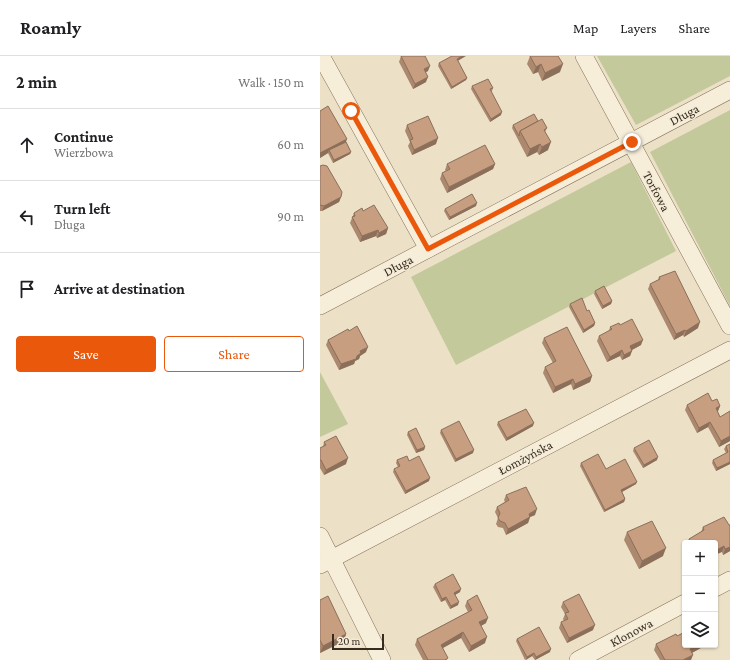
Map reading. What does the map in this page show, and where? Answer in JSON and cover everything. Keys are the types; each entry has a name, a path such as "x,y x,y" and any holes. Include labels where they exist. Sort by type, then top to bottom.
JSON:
{"street":[{"path":"321,56 428,249"},
{"name":"Torfowa","path":"584,56 632,142 730,326"},
{"name":"Długa","path":"320,306 730,90"},
{"name":"Łomżyńska","path":"326,562 730,350"},
{"path":"320,536 326,562 382,660"},
{"path":"718,586 730,580"},
{"name":"Klonowa","path":"578,660 682,606"}],"green space":[{"path":"597,56 730,56 730,76 636,125"},
{"path":"730,110 730,306 650,152"},
{"path":"631,162 676,251 456,365 411,277"},
{"path":"320,372 348,424 320,437"}],"building":[{"path":"401,56 425,56 430,66 424,69 428,77 415,84"},
{"path":"452,56 462,56 457,59 467,78 452,87 439,63"},
{"path":"530,56 558,56 563,64 545,73 541,64 536,67"},
{"path":"488,79 493,88 490,89 502,112 491,119 472,86"},
{"path":"328,106 347,139 320,153 320,111"},
{"path":"534,114 538,121 520,131 519,136 513,125"},
{"path":"428,116 438,138 414,150 410,140 413,139 407,125"},
{"path":"542,119 547,128 544,130 551,142 542,147 540,144 530,149 520,131"},
{"path":"346,142 351,152 334,160 329,150"},
{"path":"485,145 495,164 449,187 442,173 450,169 447,164"},
{"path":"320,166 327,166 342,192 341,197 324,206 320,205"},
{"path":"472,194 477,203 450,217 445,209"},
{"path":"374,205 388,228 379,233 378,230 362,236 352,217 355,216 354,213 362,208 363,211"},
{"path":"675,271 700,322 686,331 685,330 676,334 650,284 660,279 659,277"},
{"path":"604,286 612,301 603,306 595,291"},
{"path":"582,298 587,311 589,310 595,323 584,330 570,304"},
{"path":"632,319 643,340 630,346 632,351 624,355 622,350 610,357 599,336 612,329 610,327 619,323 620,325"},
{"path":"357,326 368,347 360,351 361,353 356,359 341,364 328,340 348,329 349,331"},
{"path":"567,327 592,376 575,384 573,379 555,387 545,367 556,361 544,338"},
{"path":"708,393 712,401 717,399 720,406 716,408 720,417 730,411 730,436 721,441 710,422 699,428 687,405"},
{"path":"526,409 534,423 507,438 498,422"},
{"path":"459,421 474,450 456,459 441,430"},
{"path":"416,428 425,447 417,450 408,432"},
{"path":"336,436 348,458 326,470 320,460 320,448 326,445 324,442"},
{"path":"649,440 658,457 644,465 634,448"},
{"path":"730,444 730,462 717,468 713,460 728,452 726,446"},
{"path":"598,454 606,469 625,459 637,482 621,490 625,499 605,510 581,463"},
{"path":"407,456 409,461 419,456 430,478 406,491 394,469 400,466 397,460"},
{"path":"526,487 537,509 529,514 530,517 508,529 505,523 500,521 498,518 500,513 497,507 509,500 506,495"},
{"path":"724,517 730,525 730,547 725,549 724,546 718,549 718,540 690,540 704,530 703,527"},
{"path":"652,521 666,548 642,561 627,532"},
{"path":"453,574 461,589 454,593 459,602 451,606 446,597 442,599 435,584"},
{"path":"579,594 595,625 569,638 561,622 568,619 565,613 569,612 563,602"},
{"path":"477,595 488,618 479,622 487,637 471,646 463,632 441,645 448,658 445,660 428,660 417,639 472,610 467,601"},
{"path":"328,596 346,634 323,646 320,640 320,600"},
{"path":"539,627 551,649 536,657 534,653 527,657 517,639"},
{"path":"676,634 677,636 682,634 682,648 692,648 690,649 693,655 683,660 665,660 656,644"}],"route":[{"path":"351,111 428,249 632,142"}]}
